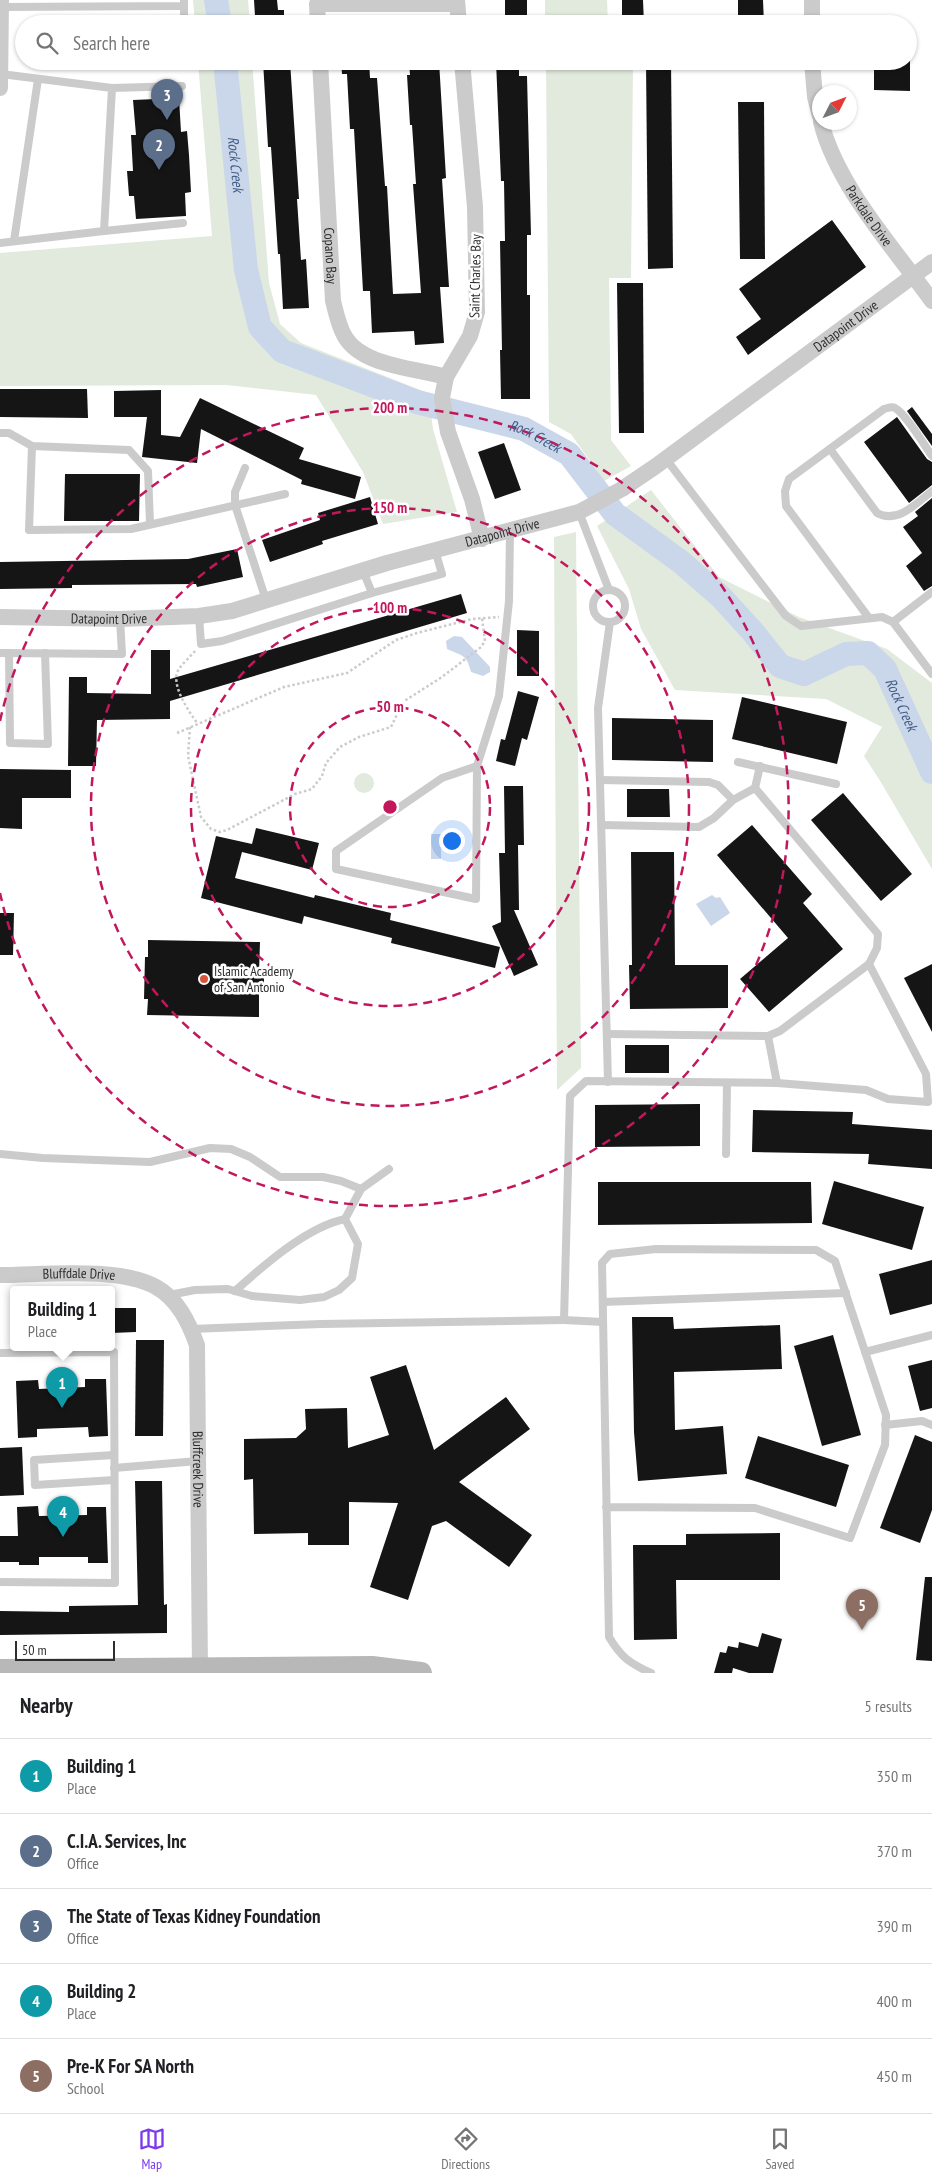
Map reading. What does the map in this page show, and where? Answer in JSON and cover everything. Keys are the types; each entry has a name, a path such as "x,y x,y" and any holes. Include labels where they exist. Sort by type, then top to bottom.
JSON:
{"street":[{"path":"0,88 1,0"},
{"path":"812,0 812,15"},
{"path":"318,15 317,4 457,2 458,15"},
{"name":"Copano Bay","path":"320,70 333,301 341,328 349,343 375,360 446,377"},
{"name":"Saint Charles Bay","path":"463,70 475,207 477,312 470,336 446,377 442,398 445,418 472,499 482,539"},
{"path":"813,70 814,85"},
{"name":"Parkdale Drive","path":"824,130 842,177 932,300"},
{"name":"Datapoint Drive","path":"0,617 120,619 199,616 232,611 364,571 387,562 482,539 584,510 622,489 666,459 932,262"},
{"name":"Bluffdale Drive","path":"0,1275 105,1274 134,1279 161,1291"},
{"name":"Bluffcreek Drive","path":"161,1291 183,1312 197,1345 200,1670"},
{"path":"0,1670 89,1672 372,1668 421,1673"}],"lane":[{"path":"1,7 37,4 184,3"},
{"path":"1,74 112,88 182,86"},
{"path":"14,241 38,79"},
{"path":"104,231 112,88"},
{"path":"0,243 183,224"},
{"path":"869,618 786,506 785,490 789,479 884,409 890,407 896,408 932,456"},
{"path":"0,433 10,433 32,446 129,450 148,471 150,524"},
{"path":"32,446 29,530 131,529 285,494"},
{"path":"830,449 877,513 885,517 896,517 932,491"},
{"path":"666,459 786,616 801,626 882,617 893,622 932,674"},
{"path":"244,468 234,492 235,505 266,600"},
{"path":"584,510 609,590"},
{"path":"477,766 442,778 336,851 336,869 476,899 477,766 499,696 507,617 510,531"},
{"path":"199,616 201,644 222,641 372,593 442,574 435,550"},
{"path":"364,571 372,593"},
{"path":"609,590 619,593 625,602 626,608 621,618 610,622 600,619 596,615 593,604 598,594 609,590"},
{"path":"893,622 932,592"},
{"path":"0,653 122,654 120,619"},
{"path":"608,1082 598,708 610,622"},
{"path":"9,653 10,743 48,744 45,654"},
{"path":"738,762 836,784"},
{"path":"602,825 699,827 714,818 733,800 755,788 760,766"},
{"path":"600,780 709,782 718,785 733,800"},
{"path":"607,1034 768,1036 780,1031 869,964 877,948 878,934 755,788"},
{"path":"564,1320 570,1096 586,1081 727,1082 776,1083 866,1090 888,1099 930,1102 926,1074 869,964"},
{"path":"768,1036 776,1083"},
{"path":"726,1154 727,1082"},
{"path":"0,1154 43,1158 150,1162 210,1148 231,1149 250,1157 280,1177 323,1177 361,1189"},
{"path":"235,1291 256,1272 302,1239 332,1222 345,1219 361,1189 389,1169"},
{"path":"161,1291 228,1289 252,1296 300,1300 324,1297 340,1290 352,1278 358,1244 345,1219"},
{"path":"606,1507 755,1508 850,1538 885,1445 886,1415 835,1261 816,1250 656,1250 610,1254 602,1263 606,1507 609,1637 619,1654 632,1664 651,1673"},
{"path":"603,1302 846,1294"},
{"path":"191,1329 302,1324 564,1320 603,1322"},
{"path":"865,1352 932,1335"},
{"path":"0,1353 114,1352 115,1583 0,1582"},
{"path":"885,1425 922,1421 932,1425"},
{"path":"114,1455 34,1460 35,1486 114,1480"},
{"path":"114,1468 198,1461"}],"path":[{"path":"177,733 284,687 347,672 396,640 417,632 472,619 507,617"},
{"path":"190,727 188,756 201,817 211,829 220,832 227,830 295,794 312,789 322,776 326,763 340,747 359,737 391,727 406,700 478,650 485,641 482,618"},
{"path":"198,724 179,692 177,678 180,668 201,644"}],"shaded area":[{"path":"193,0 248,0 249,15 194,15"},
{"path":"545,0 607,0 608,15 545,15"},
{"path":"199,70 253,70 269,283 280,324 301,343 428,393 433,429 457,512 383,524 363,472 316,395 226,385 0,386 0,253 212,236"},
{"path":"546,70 633,70 631,278 609,278 611,440 631,466 604,481 571,434 549,422"},
{"path":"651,490 719,577 799,617 887,649 932,683 932,869 864,756 882,727 826,699 675,690 641,629 629,589 597,526"},
{"path":"576,532 581,1068 557,1090 554,537"},
{"path":"364,773 371,776 374,783 371,790 364,793 357,790 354,783 357,776"}],"water":[{"path":"454,636 462,637 490,667 490,672 483,676 471,672 468,662 464,657 447,649 446,641"},
{"path":"431,834 441,834 441,859 431,859"},
{"path":"712,895 716,898 720,897 730,913 711,926 696,904"}],"building":[{"path":"254,0 277,0 278,10 284,10 284,15 255,15"},
{"path":"505,0 527,0 527,15 505,15"},
{"path":"622,0 643,0 644,15 622,15"},
{"path":"738,0 763,0 764,15 738,15"},
{"path":"264,70 291,70 301,260 306,259 309,308 283,309 271,147 268,147"},
{"path":"342,70 370,70 370,78 377,78 385,186 387,186 393,294 421,293 413,184 416,184 407,75 410,75 410,70 440,70 446,178 442,179 449,287 440,287 444,343 415,345 414,331 372,333 370,291 363,291 354,129 350,129 347,74 342,74"},
{"path":"496,70 519,70 519,76 527,76 531,235 527,235 527,295 530,295 530,399 501,399 500,241 505,241 504,181 501,181"},
{"path":"646,70 671,70 673,268 648,269"},
{"path":"874,70 910,70 910,91 874,90"},
{"path":"179,98 181,132 187,131 189,155 191,192 185,193 186,216 136,219 134,196 129,196 127,171 133,171 131,135 136,135 133,100"},
{"path":"738,102 764,102 765,259 740,259"},
{"path":"832,220 866,267 748,355 736,337 761,319 739,289"},
{"path":"617,283 643,283 644,433 619,433"},
{"path":"0,389 87,389 88,418 0,417"},
{"path":"161,390 161,435 180,437 200,398 304,448 299,459 361,477 355,499 301,484 302,480 201,429 197,463 142,457 147,417 114,417 114,391"},
{"path":"912,407 932,434 932,446 907,411"},
{"path":"897,417 927,459 932,462 932,485 909,503 864,442"},
{"path":"504,443 521,490 495,499 478,452"},
{"path":"65,474 140,474 139,521 64,521"},
{"path":"370,497 378,524 322,541 323,544 270,562 262,540 320,520 318,513"},
{"path":"932,498 932,586 924,591 906,566 922,553 903,527 918,516 915,512"},
{"path":"237,549 243,577 197,587 196,584 72,585 72,588 0,589 0,562 188,559"},
{"path":"461,594 467,613 170,701 170,719 97,720 96,766 68,766 69,677 87,677 87,693 151,694 151,650 170,650 170,679"},
{"path":"517,630 539,631 539,676 517,676"},
{"path":"518,691 539,697 527,740 522,738 515,766 496,761 501,739 505,740"},
{"path":"742,697 847,722 837,764 732,739"},
{"path":"612,718 713,720 713,762 612,760"},
{"path":"0,769 71,770 71,798 22,798 22,829 0,828"},
{"path":"504,786 523,786 524,845 518,845 519,910 514,910 538,965 514,976 492,926 501,922 499,853 505,853"},
{"path":"627,789 669,789 670,817 627,817"},
{"path":"843,793 912,874 881,901 811,820"},
{"path":"752,825 812,894 803,903 843,949 769,1012 740,979 788,938 717,855"},
{"path":"256,828 319,843 312,870 242,852 235,878 314,898 315,895 391,913 390,920 500,947 495,968 391,943 392,938 304,916 302,924 201,898 216,836 252,844"},
{"path":"631,852 674,852 675,965 728,965 728,1008 630,1009 629,965 632,965"},
{"path":"0,913 14,913 13,955 0,955"},
{"name":"Islamic Academy of San Antonio","path":"148,940 260,942 259,972 264,972 264,985 259,985 259,1017 147,1015 148,999 144,999 145,957 148,957"},
{"path":"932,964 932,1032 904,978"},
{"path":"625,1045 669,1045 669,1073 625,1073"},
{"path":"700,1104 700,1146 595,1147 595,1105"},
{"path":"753,1110 853,1112 852,1124 932,1130 932,1169 868,1164 869,1154 752,1152"},
{"path":"834,1181 924,1207 912,1250 822,1224"},
{"path":"598,1182 811,1182 812,1223 598,1225"},
{"path":"932,1260 932,1304 890,1315 879,1274"},
{"path":"115,1308 136,1308 136,1332 115,1333"},
{"path":"632,1317 673,1317 674,1329 780,1325 782,1369 674,1372 675,1430 723,1426 727,1474 638,1481 634,1432"},
{"path":"833,1335 861,1435 822,1446 794,1346"},
{"path":"136,1340 164,1340 163,1436 135,1436"},
{"path":"932,1360 932,1408 920,1411 908,1366"},
{"path":"406,1365 434,1450 506,1397 530,1429 459,1482 532,1535 509,1567 446,1521 432,1526 408,1600 370,1587 398,1503 349,1502 349,1545 308,1545 308,1533 254,1534 253,1479 244,1480 244,1439 296,1438 306,1429 305,1409 347,1408 348,1448 389,1435 370,1377"},
{"path":"85,1379 106,1379 108,1436 89,1437 88,1427 37,1429 37,1437 18,1438 16,1381 38,1380 39,1389 85,1387"},
{"path":"915,1435 932,1442 932,1510 920,1543 880,1528"},
{"path":"758,1436 849,1465 836,1507 745,1478"},
{"path":"22,1447 24,1495 0,1496 0,1448"},
{"path":"135,1481 162,1481 164,1605 167,1604 167,1633 0,1635 0,1611 69,1612 69,1606 138,1605"},
{"path":"38,1506 39,1516 87,1515 87,1507 106,1507 108,1563 88,1563 88,1557 39,1557 39,1565 19,1565 19,1562 0,1562 0,1536 18,1536 17,1507"},
{"path":"780,1533 780,1580 676,1580 677,1639 634,1640 633,1545 686,1545 686,1534"},
{"path":"925,1577 932,1577 932,1661 916,1660"},
{"path":"762,1633 782,1639 773,1673 749,1673 733,1668 732,1673 714,1673 720,1652 726,1653 728,1646 738,1648 739,1642 758,1647"}],"waterway":[{"name":"Rock Creek","path":"216,0 218,15"},
{"name":"Rock Creek","path":"226,70 246,270 260,327 282,351 417,402 524,429 569,454 615,514 681,562 721,597 753,632 780,666 804,674 846,654 868,653 885,669 932,772"}],"place":[{"name":"The State of Texas Kidney Foundation","path":"167,120"},
{"name":"C.I.A. Services, Inc","path":"159,170"},
{"name":"Islamic Academy of San Antonio","path":"204,979"},
{"name":"Building 1","path":"62,1408"},
{"name":"Building 2","path":"63,1537"},
{"name":"Pre-K For SA North","path":"862,1630"}]}
